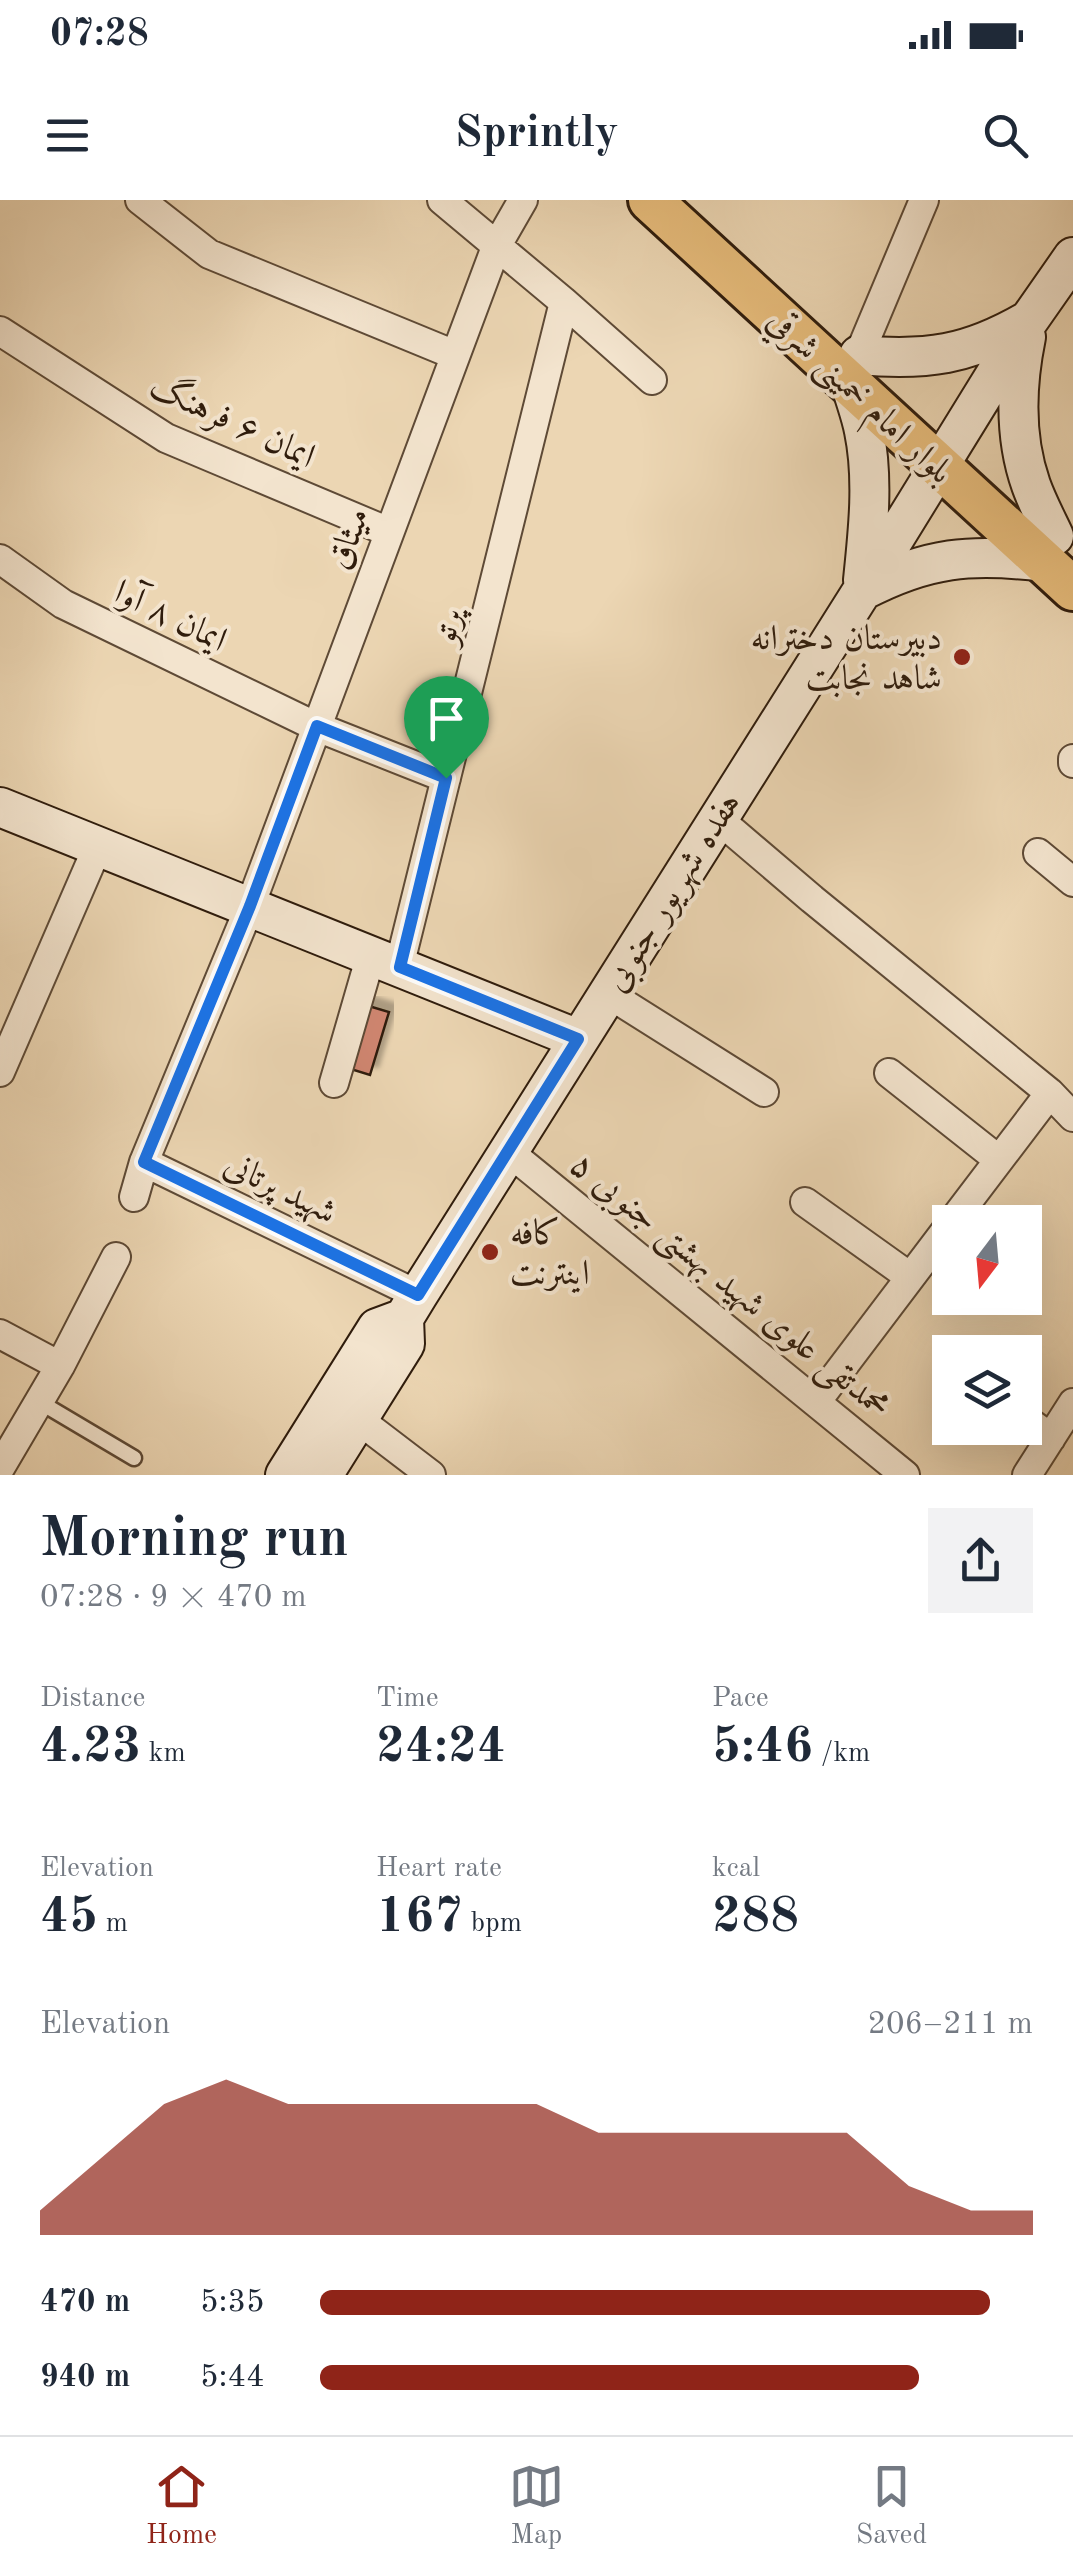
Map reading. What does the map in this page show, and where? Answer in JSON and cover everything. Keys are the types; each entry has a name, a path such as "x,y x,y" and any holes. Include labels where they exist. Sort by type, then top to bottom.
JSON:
{"main road":[{"name":"بلوار امام خمینی شرقي","path":"650,200 855,370 1061,560"},
{"name":"بلوار امام خمینی شرقي","path":"692,200 855,370"},
{"name":"هفده شهریور جنوبی","path":"322,1475 405,1344 411,1306 1029,320 1073,257"},
{"path":"862,591 868,539 868,486 855,370 896,358 966,350 1029,320"},
{"path":"862,591 895,574 968,557 1061,560 1030,485 1018,430 1018,374 1029,320"},
{"path":"0,807 578,1039"},
{"name":"هفده شهریور جنوبی","path":"285,1475 377,1328 411,1306"}],"street":[{"path":"140,200 210,254 456,355"},
{"path":"442,200 652,380"},
{"name":"میثاق","path":"144,1162 250,906 496,247 523,200"},
{"path":"855,370 924,200"},
{"name":"پرتو","path":"334,1083 385,961 446,778 564,302"},
{"name":"ایمان ۶ فرهنگ","path":"0,332 166,438 389,532"},
{"name":"ایمان ۸ آوا","path":"0,559 62,604 317,726 446,778"},
{"path":"718,818 1073,1116"},
{"path":"0,1072 98,846"},
{"path":"1038,852 1073,882"},
{"path":"607,993 764,1092"},
{"path":"889,1073 999,1160"},
{"path":"965,1205 1050,1093"},
{"name":"محمدتقی علوی شهید بهشتی جنوبی ۵","path":"509,1152 905,1475"},
{"path":"134,1197 144,1162"},
{"name":"شهید پرتانی","path":"144,1162 411,1306"},
{"path":"805,1202 910,1277"},
{"path":"816,1402 932,1249"},
{"path":"0,1468 60,1366 116,1257"},
{"path":"0,1334 60,1366"},
{"path":"1027,1475 1073,1403"},
{"path":"359,1420 431,1475"},
{"path":"1042,1431 1051,1438"}],"lane":[{"path":"38,1401 134,1458"}],"building":[{"path":"362,1004 389,1012 370,1075 344,1067"}],"place":[{"name":"دبیرستان دخترانه شاهد نجابت","path":"962,657"},
{"name":"کافه اینترنت","path":"490,1252"}],"route":[{"path":"317,726 446,778 400,967 578,1039 418,1295 144,1162 250,906 317,726"}]}
